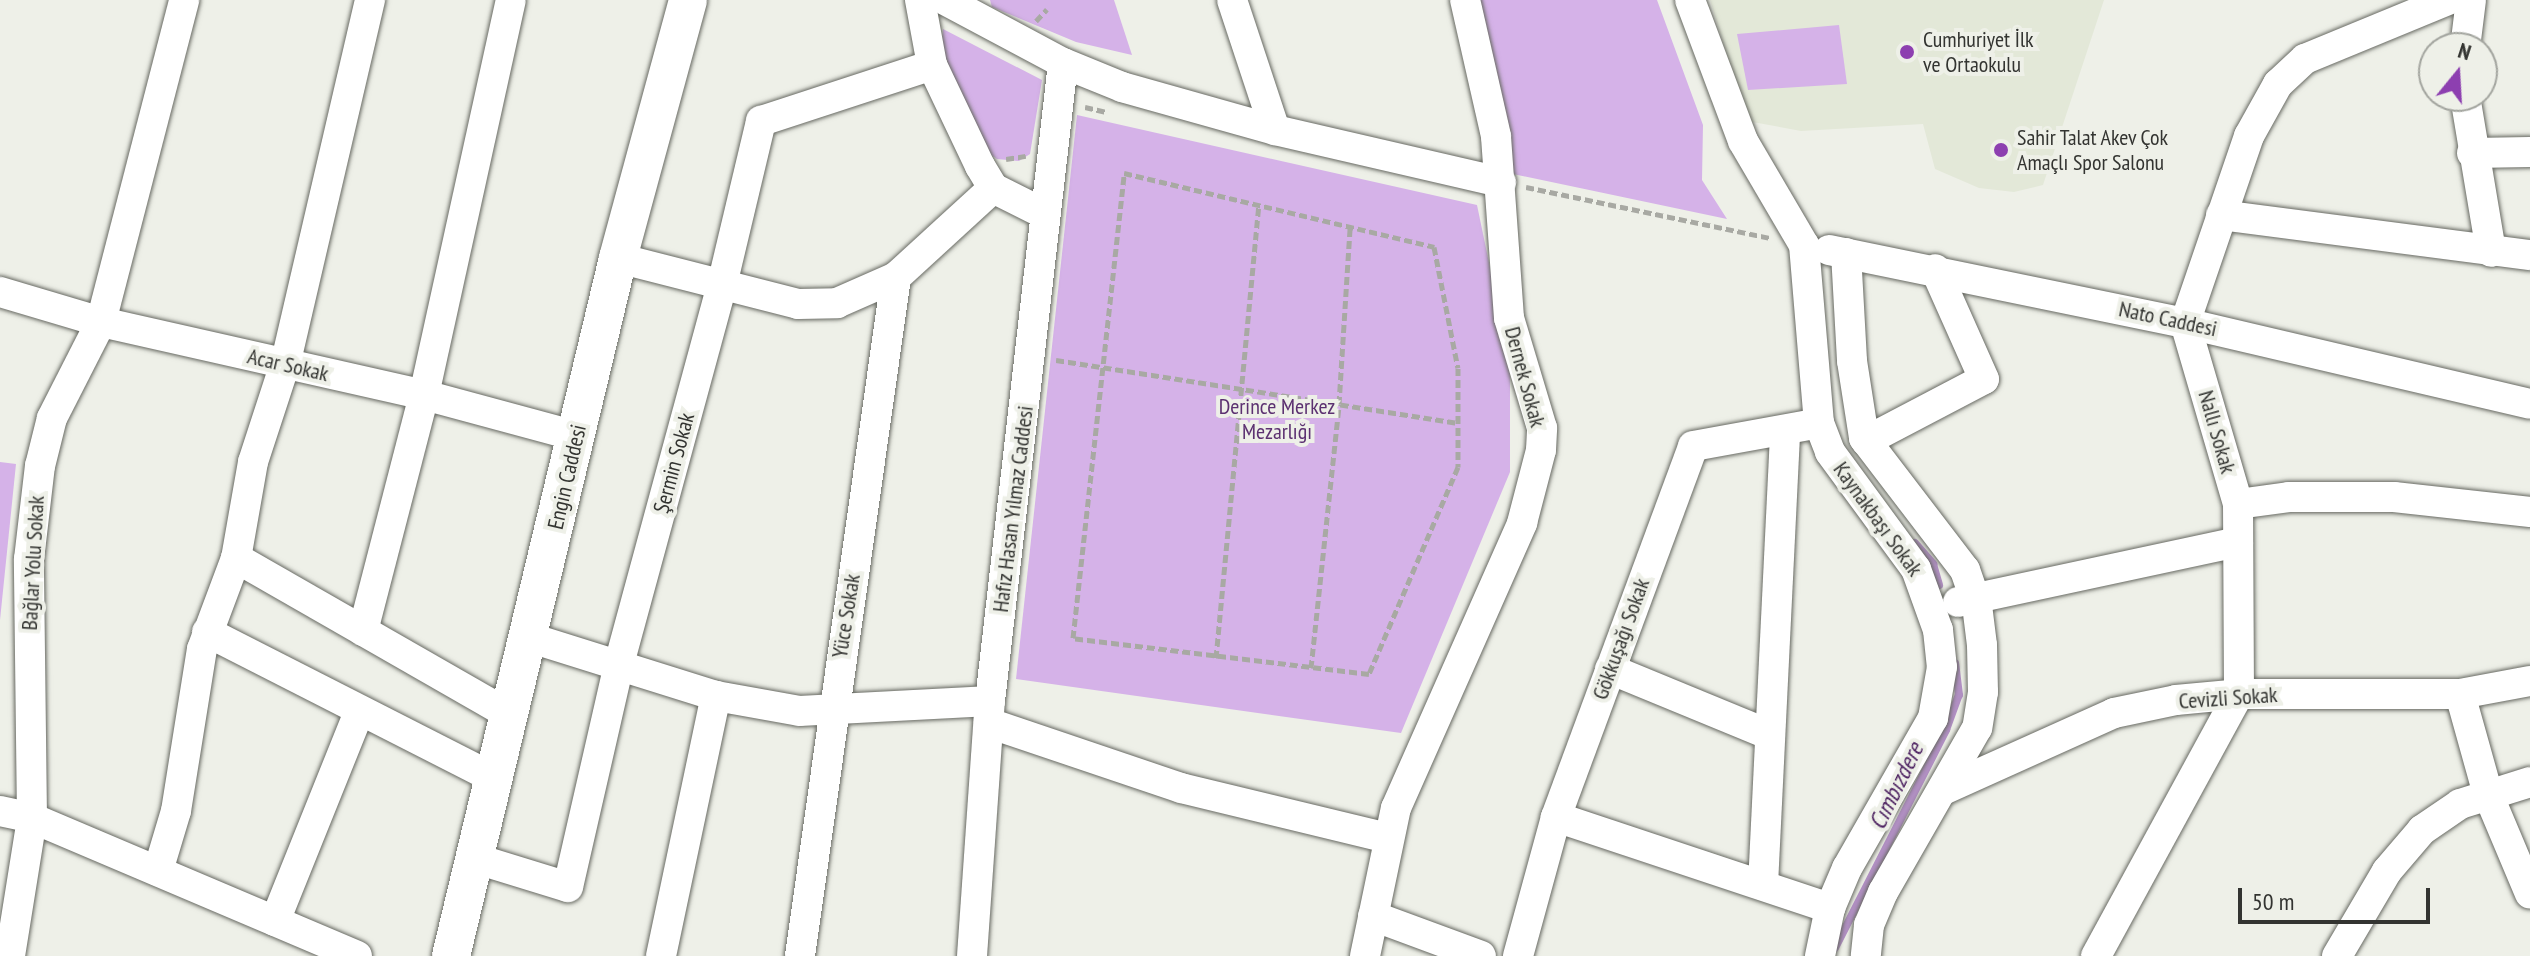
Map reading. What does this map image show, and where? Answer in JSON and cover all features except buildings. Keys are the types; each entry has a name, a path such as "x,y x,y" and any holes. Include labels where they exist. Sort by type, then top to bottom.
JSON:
{"street":[{"name":"Bağlar Yolu Sokak","path":"10,956 32,818 29,559 33,504 52,418 101,322 184,0"},
{"path":"158,871 176,811 207,632 236,558 253,462 285,364 370,0"},
{"path":"363,631 424,395 511,0"},
{"name":"Engin Caddesi","path":"451,956 531,638 618,258 688,0"},
{"path":"920,0 932,65 960,132 995,173 1045,214"},
{"path":"945,0 1063,63 1150,96 1275,130 1501,182"},
{"path":"1232,0 1275,130"},
{"name":"Dernek Sokak","path":"1380,956 1380,919 1388,838 1408,780 1522,523 1538,475 1542,428 1509,318 1503,276 1501,182 1465,0"},
{"path":"1690,0 1743,141 1804,245"},
{"path":"2185,323 2257,117 2292,69 2331,46 2448,0"},
{"path":"2467,32 2471,0"},
{"name":"Hafız Hasan Yılmaz Caddesi","path":"972,956 990,712 1041,358 1045,214 1063,63"},
{"name":"Şermin Sokak","path":"477,859 568,887 619,664 722,285 761,121 932,65"},
{"path":"2467,112 2491,252"},
{"path":"2472,153 2530,152"},
{"path":"618,258 819,306 857,297 896,277 995,173"},
{"path":"2221,215 2530,255"},
{"name":"Nato Caddesi","path":"1804,245 1935,269 2185,323 2530,404"},
{"name":"Kaynakbaşı Sokak","path":"1804,245 1819,423 1845,479 1900,544 1933,607 1942,667 1933,718 1847,868 1830,908 1820,956"},
{"path":"1846,253 1856,410 1866,441 1939,531 1965,570 1975,599 1983,692 1977,728 1883,892 1869,925 1866,956"},
{"path":"1866,441 1984,379 1935,269"},
{"name":"Yüce Sokak","path":"800,956 832,711 896,277"},
{"name":"Acar Sokak","path":"0,292 101,322 424,395 576,436"},
{"name":"Nallı Sokak","path":"2096,956 2239,694 2238,504 2185,323"},
{"name":"Gökkuşağı Sokak","path":"1518,956 1556,817 1693,446 1785,432 1819,423"},
{"path":"1763,885 1785,432"},
{"path":"2238,504 2289,497 2394,497 2530,512"},
{"path":"1933,607 2238,542"},
{"path":"236,558 512,716"},
{"path":"207,632 495,779"},
{"path":"531,638 716,696 832,711 990,712 1181,788 1388,838"},
{"path":"1610,669 1768,734"},
{"name":"Cevizli Sokak","path":"1943,790 2114,713 2239,694 2460,694 2530,681"},
{"path":"2460,694 2488,794 2530,894"},
{"path":"661,956 716,696"},
{"path":"275,921 360,710"},
{"name":"Dernek Sokak","path":"1365,956 1380,919 1408,780"},
{"path":"2337,956 2404,847 2440,815 2488,794 2530,782"},
{"path":"0,811 32,818 357,956"},
{"path":"1556,817 1830,908"},
{"path":"1380,919 1481,956"}],"path":[{"path":"995,173 1030,154"},
{"path":"1124,173 1259,206 1434,247 1458,368 1458,467 1369,674 1216,658 1073,638 1124,173"},
{"path":"1501,182 1804,245"},
{"path":"1216,658 1259,206"},
{"path":"1311,668 1339,404 1350,227"},
{"path":"1041,358 1103,365 1458,423"}],"shaded area":[{"name":"Cumhuriyet İlk ve Ortaokulu","path":"1710,0 2104,0 2043,185 2014,192 1979,188 1935,169 1923,124 1801,131 1747,121"}],"green space":[{"path":"990,0 1114,0 1132,55 1076,42 992,7"},
{"path":"1475,0 1657,0 1703,125 1702,180 1727,219 1513,174"},
{"path":"1839,25 1847,84 1748,90 1737,34"},
{"path":"943,29 1042,80 1030,154 1019,161 997,159 980,147 941,57"},
{"name":"Derince Merkez Mezarlığı","path":"1077,115 1477,205 1510,364 1510,472 1401,733 1016,679"},
{"path":"0,462 16,464 0,620"}],"waterway":[{"name":"Cımbızdere","path":"1915,543 1933,564 1939,585"},
{"name":"Cımbızdere","path":"1835,948 1946,730 1959,695 1955,663"}],"place":[{"name":"Cumhuriyet İlk ve Ortaokulu","path":"1907,52"},
{"name":"Sahir Talat Akev Çok Amaçlı Spor Salonu","path":"2001,150"}]}
